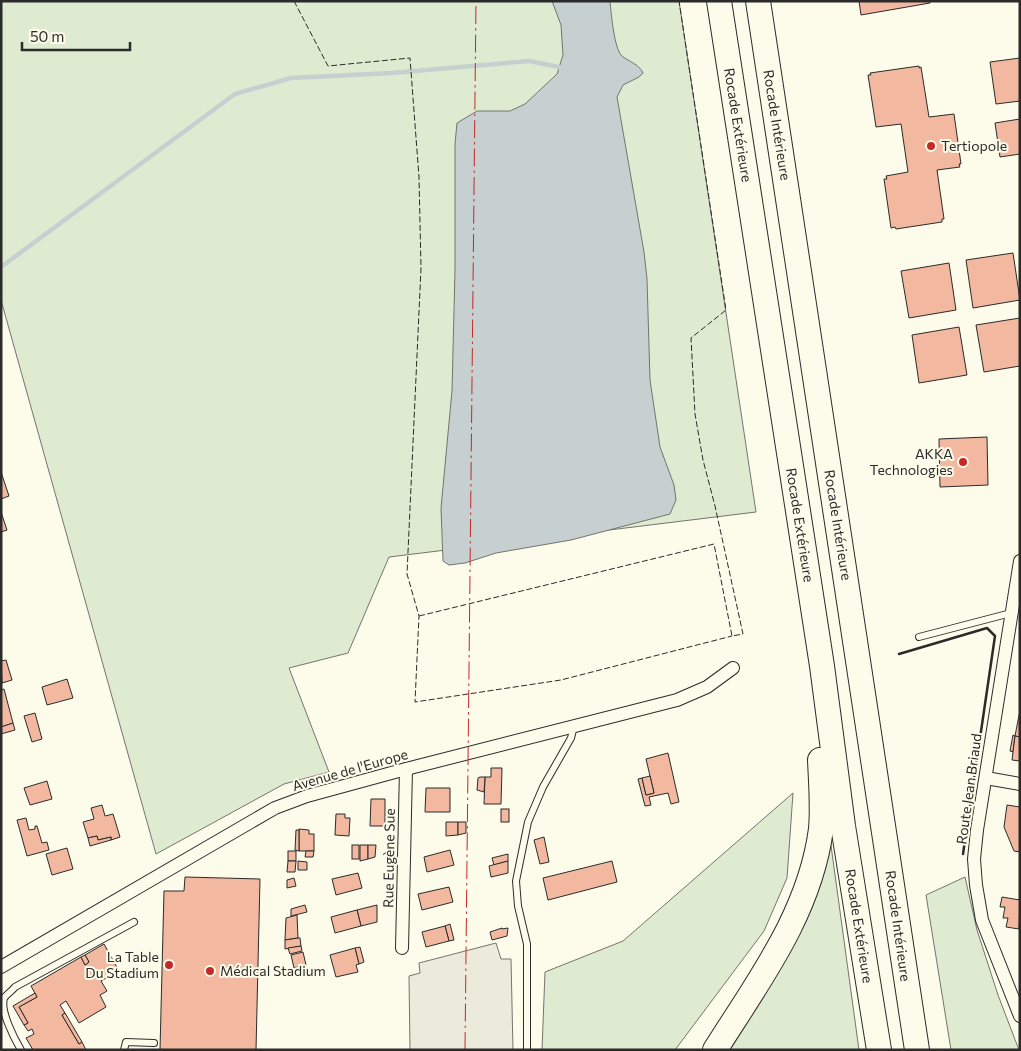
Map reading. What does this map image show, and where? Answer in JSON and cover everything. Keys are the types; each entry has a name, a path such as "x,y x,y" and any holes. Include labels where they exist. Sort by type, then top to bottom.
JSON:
{"highway":[{"name":"Rocade Extérieure","path":"719,1 822,666 843,826 879,1050"},
{"name":"Rocade Intérieure","path":"758,1 917,1050"},
{"path":"716,1047 786,936 797,912 815,856 821,828 822,791 812,688 822,666"}],"street":[{"name":"Route Jean Briaud","path":"1020,561 1015,613 986,778 974,860 982,920 1020,1016"},
{"name":"Avenue de l'Europe","path":"1,967 274,808 307,796 406,769 677,700 706,687 733,668"},
{"name":"Rue Eugène Sue","path":"402,948 406,769"},
{"path":"986,778 1020,784"}],"lane":[{"path":"919,637 1015,613"},
{"path":"527,1050 527,944 518,906 516,881 528,822 543,786 571,738 574,726"},
{"path":"21,1050 3,1019 3,1000 15,987 134,922"},
{"path":"124,1050 126,1042 154,1043"}],"green space":[{"path":"1,1 679,1 756,512 389,557 348,653 289,668 329,772 284,784 156,854 1,300"},
{"path":"793,793 787,878 764,931 675,1050 542,1050 545,972 623,941"},
{"path":"829,831 859,1050 723,1050"},
{"path":"965,877 977,930 998,995 1019,1050 951,1050 926,895"}],"shaded area":[{"path":"552,1 610,1 613,30 619,52 639,67 643,73 623,85 617,97 644,252 647,279 650,380 660,447 674,485 676,500 670,514 571,540 496,553 465,563 449,565 443,561 441,508 452,391 455,270 455,144 457,123 477,111 510,111 525,104 557,74 563,55 561,25"},
{"path":"496,943 501,959 511,959 513,1050 410,1050 409,976 420,973 419,963"}],"building":[{"path":"859,1 930,1 930,3 861,15"},
{"path":"1020,58 1020,101 996,104 990,62"},
{"name":"Tertiopole","path":"919,66 919,68 921,67 929,117 954,114 961,164 959,164 960,167 937,170 944,219 942,219 942,222 896,229 895,227 891,228 884,179 887,179 886,176 908,172 901,124 876,127 868,75 871,75 870,73"},
{"path":"1020,119 1020,154 1000,157 995,123"},
{"path":"1013,253 1020,300 973,308 966,260"},
{"path":"949,263 956,310 909,318 901,271"},
{"path":"1020,318 1020,366 984,372 976,325"},
{"path":"959,327 967,375 919,383 912,335"},
{"name":"AKKA Technologies","path":"987,437 988,485 940,487 939,439"},
{"path":"1,472 9,496 1,499"},
{"path":"1,512 7,530 1,532"},
{"path":"6,660 12,680 2,683 1,661"},
{"path":"67,679 73,698 47,705 42,687"},
{"path":"4,689 13,723 1,727 1,690"},
{"path":"1020,710 1020,737 1015,736"},
{"path":"35,713 42,739 32,742 24,716"},
{"path":"13,723 15,730 1,734 1,727"},
{"path":"1013,735 1015,736 1013,752 1010,751"},
{"path":"1015,736 1020,737 1020,761 1012,760"},
{"path":"668,753 679,802 671,804 668,793 649,797 651,805 645,806 638,779 642,778 646,795 654,793 646,759"},
{"path":"491,768 502,768 501,804 484,804 485,777 491,777"},
{"path":"650,776 654,793 646,795 642,778"},
{"path":"485,777 484,792 477,790 478,778"},
{"path":"47,781 52,799 30,805 24,788"},
{"path":"426,788 450,788 450,812 425,812"},
{"path":"371,799 385,799 385,826 370,826"},
{"path":"102,805 105,816 113,814 120,837 111,840 111,837 98,840 97,836 88,838 83,822 94,819 91,808"},
{"path":"1007,805 1020,807 1020,852 1014,851 1004,827"},
{"path":"501,809 509,809 509,822 501,822"},
{"path":"336,814 345,814 345,818 350,818 349,836 335,835"},
{"path":"26,818 29,830 35,829 35,826 37,826 42,843 47,842 49,850 27,856 17,820"},
{"path":"446,822 458,822 458,835 446,836"},
{"path":"458,822 466,822 466,833 458,835"},
{"path":"299,829 309,830 309,834 314,834 314,851 299,851"},
{"path":"296,830 299,830 299,851 295,850"},
{"path":"97,836 98,840 111,837 111,840 90,846 88,838"},
{"path":"544,837 549,862 540,864 534,840"},
{"path":"352,845 359,845 359,859 352,859"},
{"path":"360,845 368,845 368,859 360,861"},
{"path":"368,845 376,845 375,857 368,859"},
{"path":"67,848 73,869 52,875 46,854"},
{"path":"450,850 454,865 427,872 424,857"},
{"path":"288,851 296,851 296,861 288,861"},
{"path":"306,851 314,851 313,857 305,857"},
{"path":"508,854 508,861 494,865 492,858"},
{"path":"288,861 296,861 295,872 287,872"},
{"path":"298,861 307,862 307,870 298,870"},
{"path":"508,861 508,873 491,877 489,866"},
{"path":"612,861 617,882 548,900 543,878"},
{"path":"358,873 362,888 336,895 332,879"},
{"name":"Médical Stadium","path":"185,877 260,879 256,1050 160,1050 164,891 184,891"},
{"path":"294,878 296,886 287,888 287,880"},
{"path":"449,887 453,902 422,910 418,894"},
{"path":"1002,897 1020,900 1019,929 1006,927 1008,918 1003,918 1005,907 1000,907"},
{"path":"305,905 307,912 291,916 291,909"},
{"path":"377,905 377,922 361,926 357,910"},
{"path":"357,910 361,926 335,933 331,917"},
{"path":"297,915 298,938 285,940 286,918"},
{"path":"450,924 454,940 449,941 445,926"},
{"path":"445,926 449,941 426,947 422,932"},
{"path":"508,928 507,936 492,940 490,932"},
{"path":"300,938 301,946 285,949 285,940"},
{"path":"104,944 119,971 101,981 107,991 100,995 106,1007 79,1023 66,1001 60,1005 65,1013 62,1015 79,1044 82,1042 86,1050 33,1050 26,1038 34,1034 32,1029 28,1031 24,1025 28,1023 19,1007 37,997 31,986 81,957 85,965 89,962 85,955"},
{"path":"301,946 302,951 290,954 288,948"},
{"path":"360,947 364,962 359,964 355,948"},
{"path":"355,948 359,964 356,965 358,972 336,977 330,955"},
{"path":"303,952 306,965 294,968 291,955"},
{"path":"85,955 89,962 85,965 81,957"},
{"path":"35,993 37,997 19,1007 28,1023 24,1025 13,1006"},
{"path":"65,1013 82,1042 79,1044 62,1015"}],"waterway":[{"path":"1,267 235,94 291,78 392,73 529,61 564,68"}],"fence":[{"path":"294,1 328,66 410,58 419,177 421,268 407,574 419,616 415,702 561,680 732,636"},
{"path":"419,616 714,544 732,636 743,634 703,460 695,414 691,338 726,310 679,1"}],"wall":[{"path":"899,654 987,628 995,636 963,854"}],"power":[{"path":"465,1050 476,1"}],"place":[{"name":"Tertiopole","path":"931,146"},
{"name":"AKKA Technologies","path":"963,462"},
{"name":"La Table Du Stadium","path":"169,965"},
{"name":"Médical Stadium","path":"210,971"}]}
